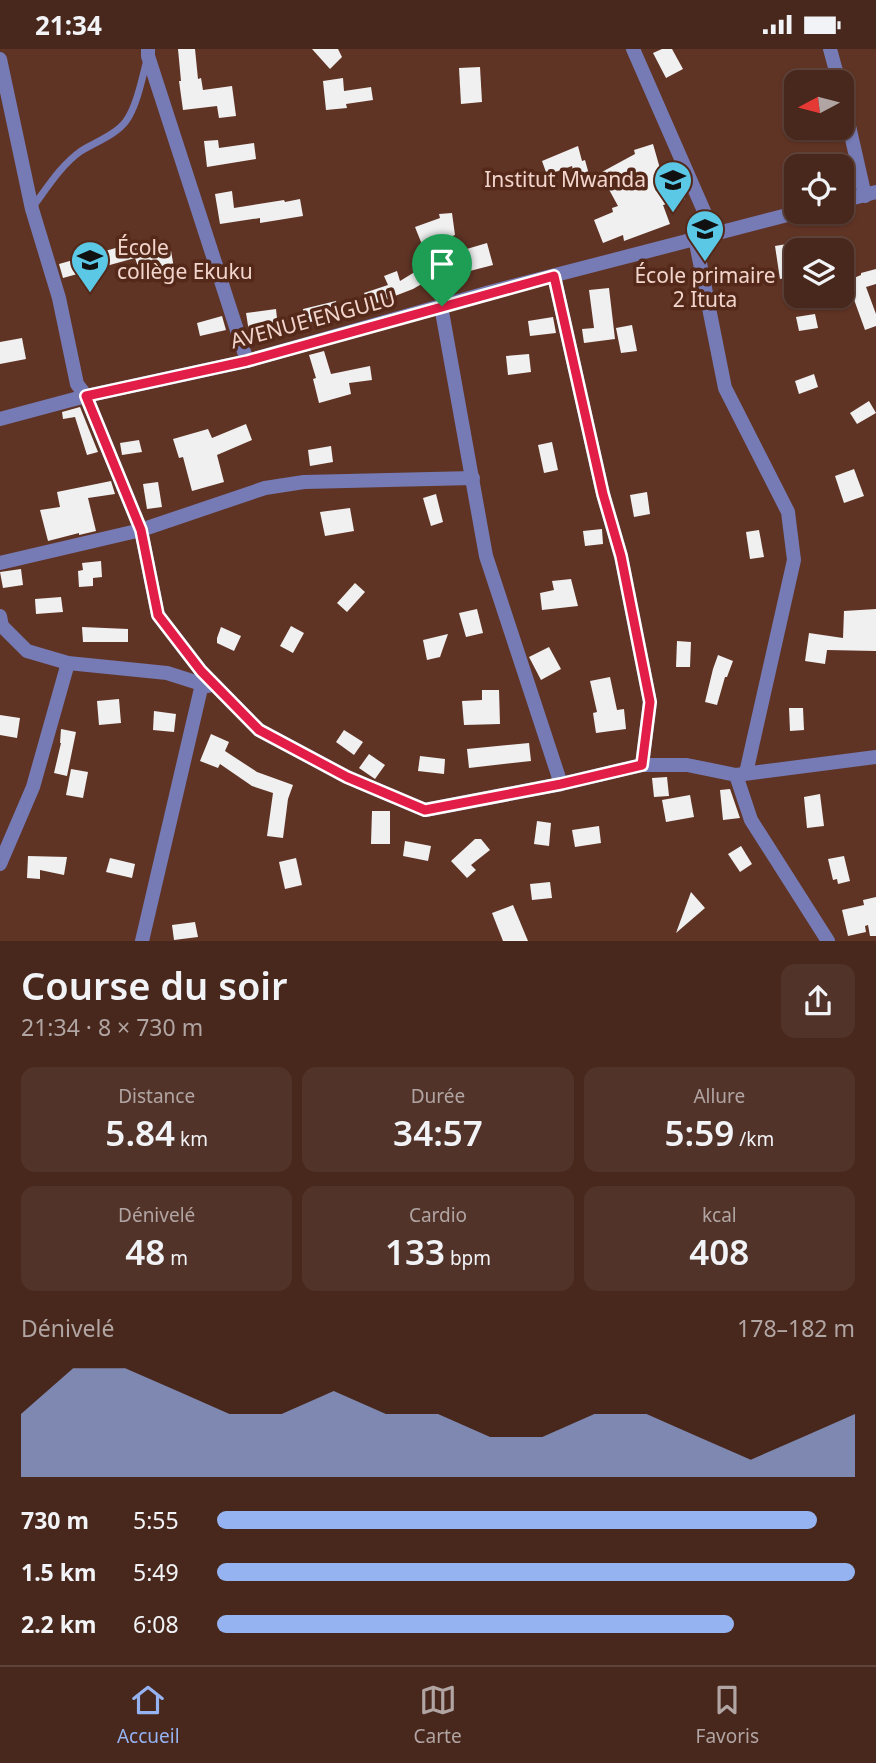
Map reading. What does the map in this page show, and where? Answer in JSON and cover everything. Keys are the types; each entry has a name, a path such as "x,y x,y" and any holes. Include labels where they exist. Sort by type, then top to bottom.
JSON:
{"street":[{"path":"633,49 714,234"},
{"path":"830,49 836,70"},
{"path":"148,53 247,361"},
{"path":"0,59 32,209 59,298 77,384 86,396 141,530 158,615 201,671 259,730 347,777 425,810 561,784 642,765 687,765 741,774 876,757"},
{"path":"854,137 870,194"},
{"name":"AVENUE ENGULU","path":"0,419 86,396 247,361 442,306 784,216"},
{"path":"695,239 725,388 788,512 794,560 741,774 751,820 828,940"},
{"path":"554,276 603,494 621,556 650,702 642,765"},
{"path":"442,306 486,556 561,784"},
{"path":"0,563 141,530 265,488 303,482 473,478"},
{"path":"1,627 27,652 68,663 167,673 220,689"},
{"path":"0,864 33,787 68,663"},
{"path":"142,940 202,684"}],"lane":[{"path":"32,209 65,165 126,123 138,94 148,53"}],"building":[{"path":"178,49 195,49 198,79 201,78 203,90 232,86 236,116 219,118 217,106 183,110"},
{"path":"312,49 338,49 342,57 330,69"},
{"path":"672,49 683,69 666,78 653,53"},
{"path":"480,67 482,102 461,104 459,68"},
{"path":"343,78 344,91 371,87 373,100 346,104 347,108 326,110 323,81"},
{"path":"218,140 219,148 254,143 256,159 207,167 204,141"},
{"path":"653,144 665,186 680,181 685,199 663,205 670,224 624,241 623,235 603,243 594,220 613,212 612,208 618,206 600,173 635,154 634,150"},
{"path":"578,146 590,178 576,181 572,166 547,175 542,161"},
{"path":"232,191 234,208 300,199 303,216 260,223 260,218 220,224 215,194"},
{"path":"452,213 455,235 423,247 415,227 440,218 439,214"},
{"path":"137,242 140,250 170,245 175,274 143,280 135,258 63,278 59,264"},
{"path":"487,243 493,265 466,272 460,251"},
{"path":"784,244 784,278 780,279 775,246"},
{"path":"876,269 876,284 866,287 876,314 876,326 865,330 854,300 854,278"},
{"path":"418,270 425,282 369,306 364,293 388,285 384,276 397,271 400,281"},
{"path":"609,288 615,339 584,343 582,329 594,328 589,290"},
{"path":"336,301 340,316 305,323 303,309"},
{"path":"276,309 278,328 249,332 246,313"},
{"path":"815,314 818,328 799,331 796,317"},
{"path":"222,316 226,330 200,336 197,323"},
{"path":"553,317 556,333 530,336 528,321"},
{"path":"632,325 637,351 621,353 616,328"},
{"path":"22,338 26,359 0,364 0,342"},
{"path":"324,351 331,374 370,366 372,380 349,383 351,394 319,403 313,379 316,378 309,355"},
{"path":"529,354 531,372 508,375 506,356"},
{"path":"814,374 818,387 799,394 795,381"},
{"path":"869,401 876,413 857,424 850,413"},
{"path":"80,407 98,452 87,455 75,417 63,419 62,412"},
{"path":"246,424 252,440 217,455 224,482 192,491 183,457 179,458 173,439 208,429 212,438"},
{"path":"139,440 142,452 122,455 120,443"},
{"path":"552,442 558,470 544,473 538,445"},
{"path":"331,446 333,462 310,466 308,450"},
{"path":"854,469 864,496 844,503 835,476"},
{"path":"111,481 115,494 88,498 96,531 48,541 40,510 60,507 57,492"},
{"path":"158,482 162,507 147,509 143,484"},
{"path":"647,492 650,514 634,517 630,495"},
{"path":"436,494 443,522 431,526 423,498"},
{"path":"350,508 354,531 325,536 320,512"},
{"path":"602,529 603,544 585,546 583,531"},
{"path":"759,530 764,557 750,559 746,532"},
{"path":"101,561 102,577 93,578 93,586 79,587 78,571 83,570 82,563"},
{"path":"21,569 23,585 3,588 0,572"},
{"path":"571,579 578,606 542,610 540,593 554,590 552,581"},
{"path":"355,583 365,592 347,612 337,603"},
{"path":"61,597 63,612 36,614 35,599"},
{"path":"477,609 483,633 466,637 459,613"},
{"path":"876,609 876,651 827,650 825,664 805,661 809,633 843,638 844,611"},
{"path":"291,626 304,633 293,653 280,646"},
{"path":"82,627 128,629 128,642 83,642"},
{"path":"221,627 241,636 234,651 217,643"},
{"path":"448,634 440,657 427,660 423,640"},
{"path":"677,641 691,642 690,667 676,667"},
{"path":"549,647 561,669 541,680 529,657"},
{"path":"718,655 733,661 717,705 705,702"},
{"path":"610,677 617,710 624,709 626,729 596,733 593,713 597,712 590,681"},
{"path":"482,690 499,690 500,724 464,725 462,701 482,700"},
{"path":"119,699 121,723 99,725 97,701"},
{"path":"789,708 803,708 804,730 790,731"},
{"path":"154,711 176,714 174,732 153,730"},
{"path":"0,715 20,718 17,738 0,735"},
{"path":"61,729 76,732 67,776 54,773 61,743"},
{"path":"344,730 363,742 354,755 336,742"},
{"path":"211,734 229,742 225,751 257,772 293,785 288,799 283,838 267,836 273,793 252,786 220,764 218,768 200,761"},
{"path":"529,743 531,761 469,768 467,749"},
{"path":"369,754 385,765 375,779 359,768"},
{"path":"420,756 445,759 444,774 418,771"},
{"path":"71,769 88,772 83,798 66,795"},
{"path":"667,777 669,796 654,797 652,778"},
{"path":"730,789 740,818 723,820 720,790"},
{"path":"820,794 824,826 807,828 804,797"},
{"path":"690,795 694,817 666,822 662,800"},
{"path":"372,811 390,811 390,844 371,844"},
{"path":"537,821 551,823 549,846 534,844"},
{"path":"599,826 601,843 575,847 572,830"},
{"path":"475,839 481,839 490,850 471,865 476,870 467,878 451,861"},
{"path":"405,841 431,846 428,861 403,856"},
{"path":"741,846 752,864 740,872 728,854"},
{"path":"28,856 67,857 64,875 40,870 40,879 27,878"},
{"path":"844,856 850,881 838,884 837,879 833,880 828,859"},
{"path":"110,858 135,864 132,878 106,872"},
{"path":"296,858 302,885 285,889 279,862"},
{"path":"550,882 552,898 532,900 530,884"},
{"path":"691,892 705,908 676,933"},
{"path":"876,897 876,936 870,936 868,925 865,926 866,932 848,936 842,910 864,905 863,900"},
{"path":"513,905 528,941 503,941 492,913"},
{"path":"195,922 198,937 174,940 172,925"}],"place":[{"name":"Institut Mwanda","path":"673,214"},
{"name":"École primaire 2 Ituta","path":"705,263"},
{"name":"École collège Ekuku","path":"90,294"}],"route":[{"path":"554,276 603,494 621,556 650,702 642,765 561,784 425,810 347,777 259,730 201,671 158,615 141,530 86,396 247,361 442,306 554,276"}]}
